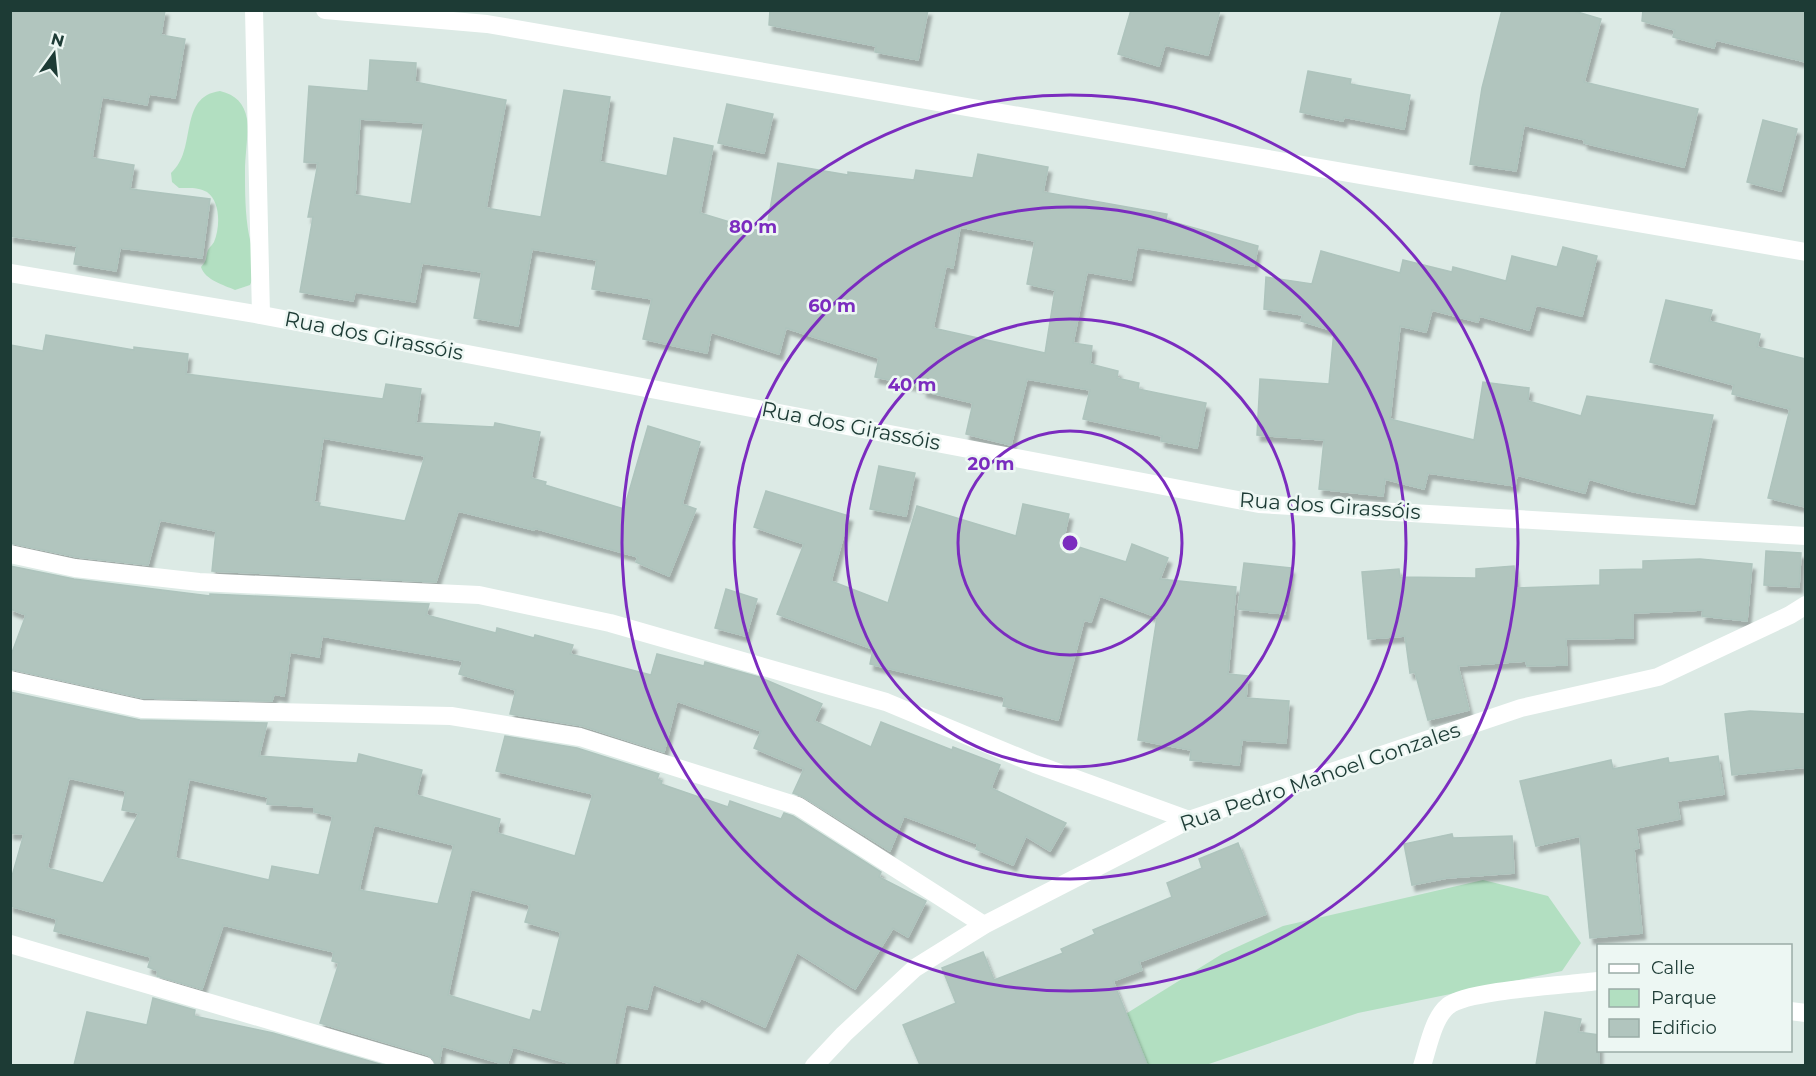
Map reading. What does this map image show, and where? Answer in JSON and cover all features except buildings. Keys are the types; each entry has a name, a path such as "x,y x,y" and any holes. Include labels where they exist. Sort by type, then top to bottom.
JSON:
{"street":[{"path":"254,10 261,315"},
{"path":"325,10 488,24 1806,252"},
{"name":"Rua dos Girassóis","path":"10,273 261,315 1260,504 1806,536"},
{"path":"10,554 75,568 199,582 479,595 610,623 886,702 1035,764 1189,820"},
{"name":"Rua Pedro Manoel Gonzales","path":"814,1065 915,968 984,925 1189,820 1521,708 1658,677 1790,615 1806,605"},
{"path":"10,680 142,709 450,716 579,737 798,806 984,925"},
{"path":"10,945 425,1065"},
{"path":"1422,1065 1434,1026 1448,1006 1473,995 1597,981"}],"green space":[{"path":"220,91 238,100 246,113 247,123 246,202 255,271 250,285 235,290 211,279 201,267 214,242 217,230 217,209 212,196 204,190 179,188 172,182 171,173 179,163 184,151 198,103 207,95"},
{"path":"1483,880 1548,896 1581,943 1562,971 1358,1013 1206,1065 1042,1066 1222,954 1283,926"}]}
